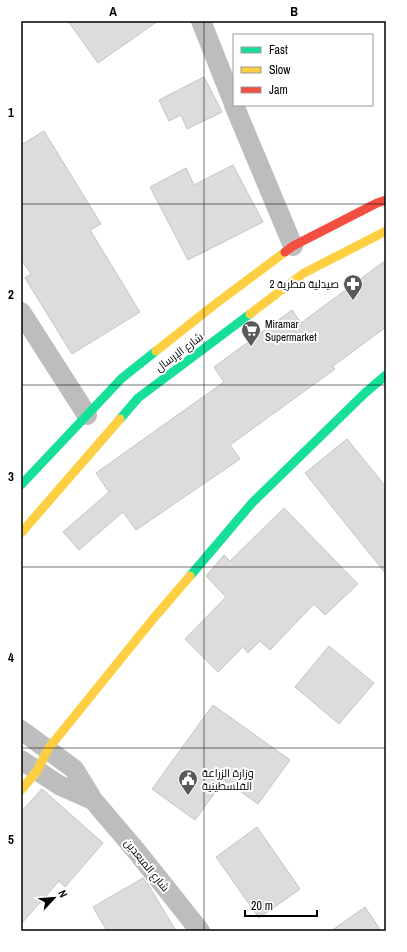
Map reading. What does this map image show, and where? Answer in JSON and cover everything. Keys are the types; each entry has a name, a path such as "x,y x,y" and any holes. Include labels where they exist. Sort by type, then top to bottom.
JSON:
{"main road":[{"name":"شارع الإرسال","path":"21,486 122,378 214,305 293,246 377,203 386,200"},
{"name":"شارع الإرسال","path":"21,533 138,398 304,273 386,231"},
{"path":"21,790 37,771 48,749 153,620 252,503 365,393 386,375"}],"street":[{"path":"201,21 233,101"},
{"path":"235,106 293,246"},
{"path":"21,312 87,415"},
{"name":"شارع المبعدين","path":"21,730 74,769 93,800 138,853 200,931"},
{"path":"21,760 59,785 93,800"}],"building":[{"path":"68,21 158,21 98,63"},
{"path":"204,77 222,112 187,129 181,115 169,121 159,100"},
{"path":"44,131 101,224 90,230 140,312 72,354 25,278 31,274 21,259 21,145"},
{"path":"233,165 263,222 188,260 150,187 186,168 194,185"},
{"path":"386,260 386,327 333,366 335,369 230,445 240,459 136,530 123,512 79,550 63,532 109,492 96,473 224,382 214,367 292,310 301,323"},
{"path":"347,439 386,487 386,574 305,473"},
{"path":"284,508 358,584 325,615 314,604 270,650 260,641 248,653 243,647 218,672 185,639 226,597 206,576 224,555 230,561"},
{"path":"329,646 374,683 339,724 295,687"},
{"path":"213,705 290,760 258,804 224,780 195,820 152,789"},
{"path":"42,789 103,843 65,887 59,881 21,924 21,812"},
{"path":"257,827 300,889 259,918 216,857"},
{"path":"143,878 176,931 107,931 93,907"},
{"path":"365,907 381,931 331,931"}],"traffic: fast":[{"path":"120,419 138,398 250,314"},
{"path":"21,485 122,378 156,351"},
{"path":"190,576 252,503 365,393 386,375"}],"traffic: slow":[{"path":"250,314 304,273 386,231"},
{"path":"156,351 285,252"},
{"path":"21,533 120,419"},
{"path":"21,790 37,771 48,749 153,619 190,576"}],"traffic: jam":[{"path":"285,252 293,246 377,203 386,200"}],"place":[{"name":"صيدلية مطرية 2","path":"353,301"},
{"name":"Miramar Supermarket","path":"251,347"},
{"name":"وزارة الزراعة الفلسطينية","path":"188,796"}]}
